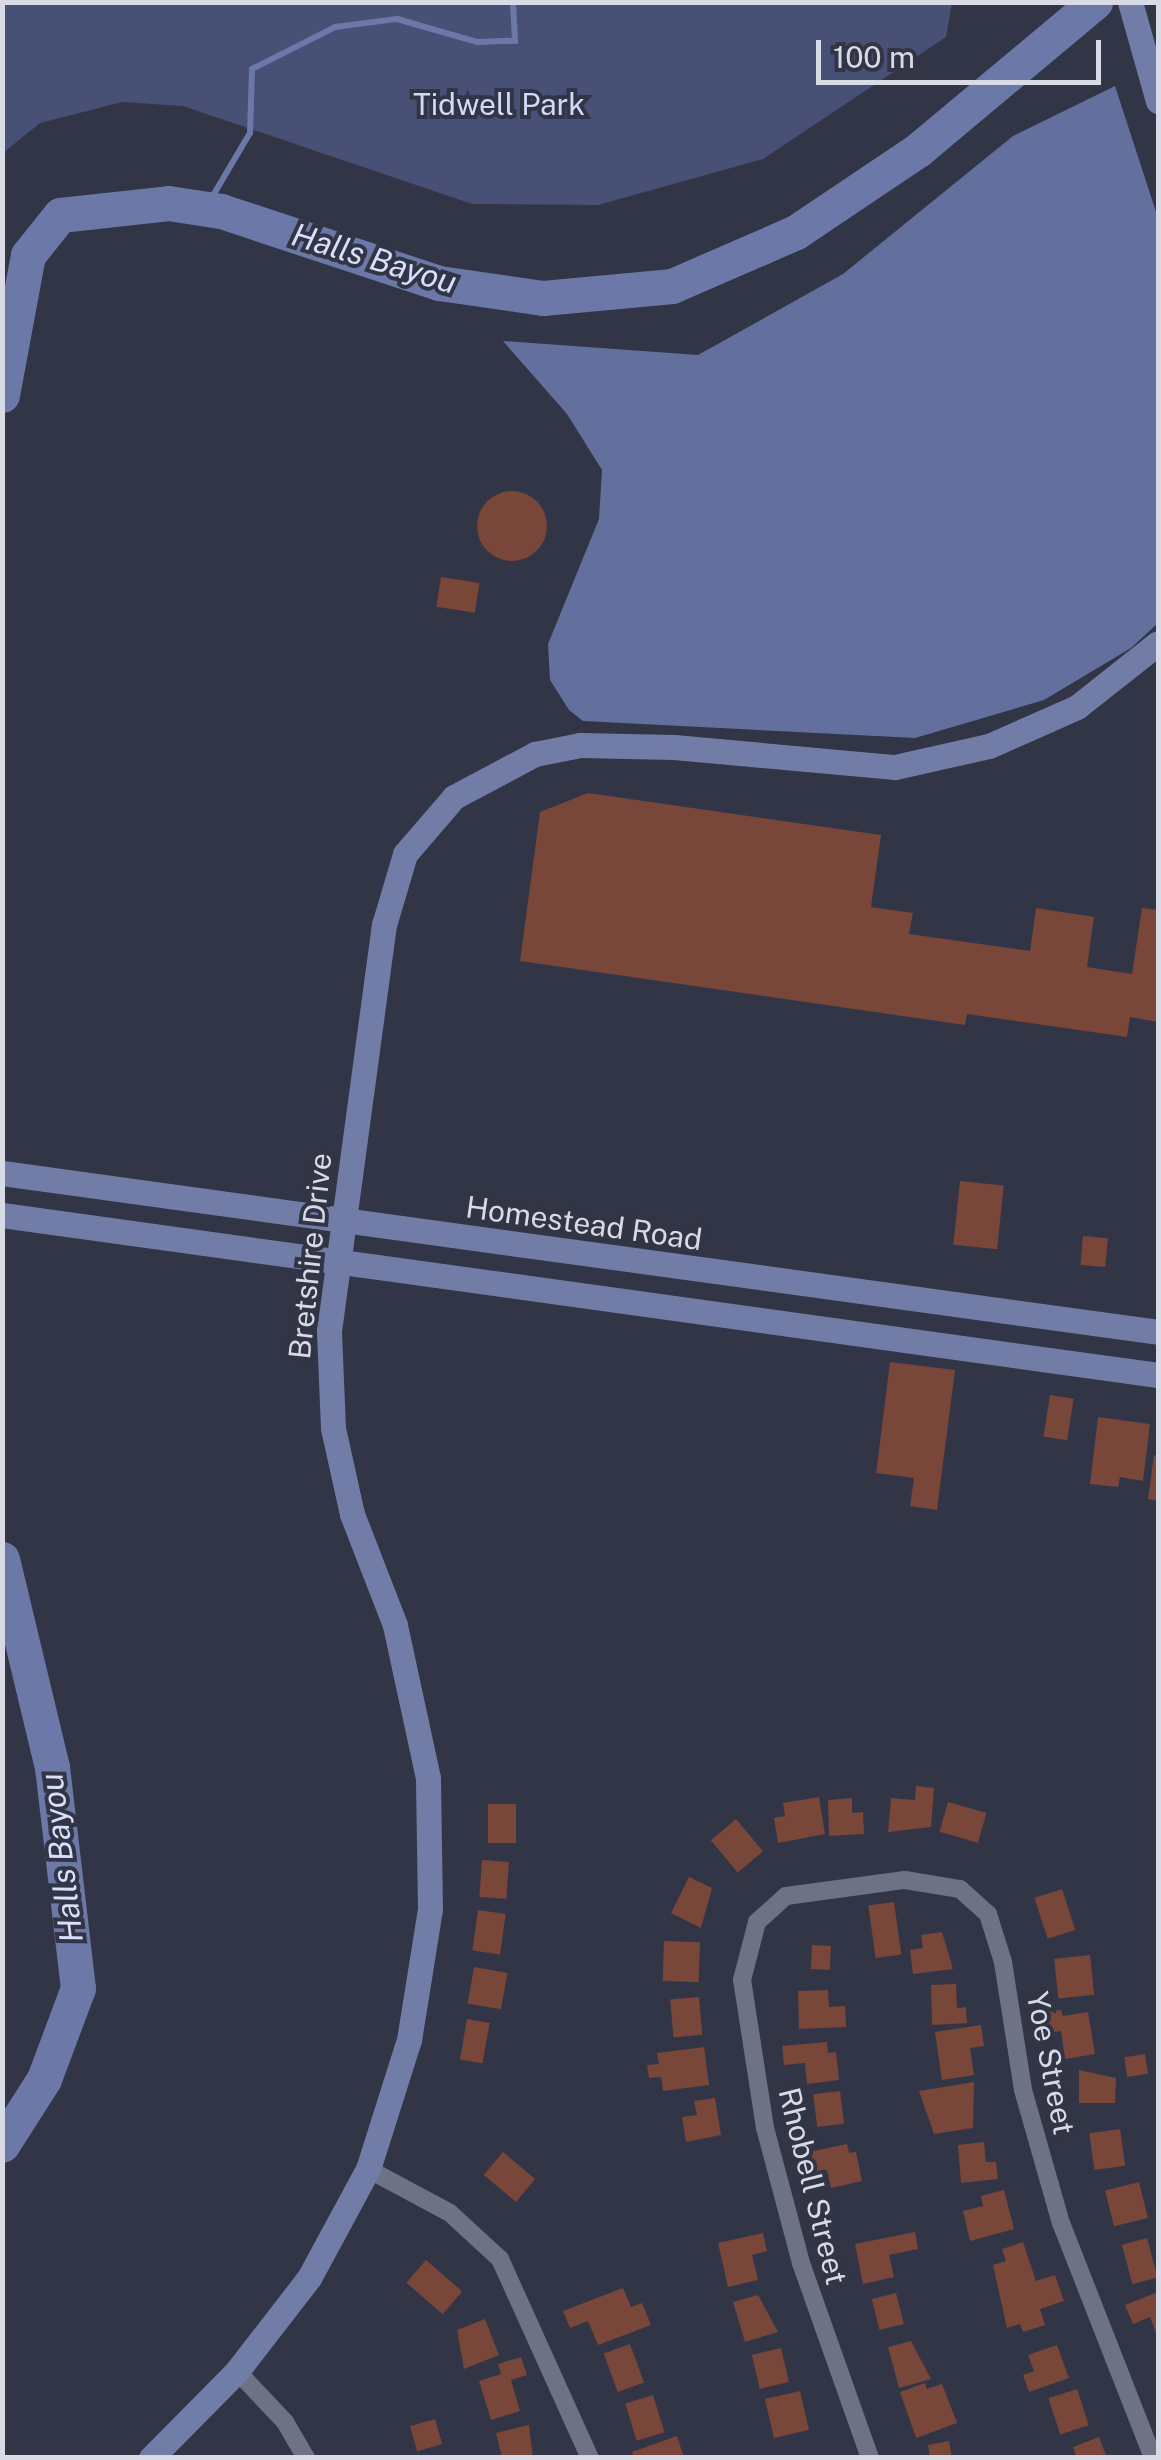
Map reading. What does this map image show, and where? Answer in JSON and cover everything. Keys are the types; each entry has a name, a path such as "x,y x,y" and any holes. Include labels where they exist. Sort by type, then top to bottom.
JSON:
{"main road":[{"path":"1130,2 1158,101"},
{"name":"Bretshire Drive","path":"150,2458 237,2371 309,2278 368,2169 409,2040 427,1928 428,1778 395,1625 352,1514 333,1428 329,1330 390,888 427,823 454,797 535,754 580,745 895,767 989,746 1078,707 1158,643"},
{"name":"Homestead Road","path":"2,1172 344,1223 1158,1332"},
{"path":"33,1220 40,1178"},
{"path":"2,1216 339,1259 1158,1375"},
{"path":"615,1298 618,1260"}],"street":[{"name":"Yoe Street","path":"757,1922 786,1896 906,1880 960,1889 988,1914 1003,1962 1023,2090 1061,2223 1154,2458"},
{"name":"Rhobell Street","path":"757,1922 742,1980 766,2128 801,2263 870,2458"},
{"path":"368,2169 450,2214 500,2259 590,2458"},
{"path":"237,2371 285,2422 306,2458"}],"green space":[{"name":"Tidwell Park","path":"3,2 952,3 946,37 763,159 598,205 472,204 183,106 122,102 40,123 3,153"}],"shaded area":[{"path":"1115,86 1158,218 1158,623 1131,648 1044,700 915,738 583,721 569,710 550,680 548,644 599,519 602,470 567,414 503,341 698,355 843,274 1013,136"}],"building":[{"path":"512,491 537,501 547,526 537,551 512,561 487,551 477,526 487,501"},
{"path":"441,577 480,583 475,613 436,607"},
{"path":"588,793 881,835 871,907 913,913 909,934 1030,951 1036,908 1094,917 1087,967 1132,974 1142,908 1158,910 1158,1022 1130,1017 1127,1037 967,1014 965,1025 520,961 540,812"},
{"path":"960,1181 1004,1186 997,1249 953,1245"},
{"path":"1083,1236 1108,1238 1105,1267 1080,1265"},
{"path":"890,1362 955,1370 937,1510 910,1506 914,1478 876,1473"},
{"path":"1050,1395 1074,1399 1067,1440 1043,1436"},
{"path":"1098,1417 1150,1424 1143,1481 1120,1477 1118,1487 1090,1484"},
{"path":"1154,1455 1158,1456 1158,1501 1148,1499"},
{"path":"916,1786 934,1788 931,1827 888,1832 891,1798 915,1800"},
{"path":"819,1797 825,1834 778,1843 774,1818 785,1816 783,1803"},
{"path":"852,1798 852,1813 863,1812 864,1834 829,1836 828,1800"},
{"path":"948,1802 986,1813 978,1843 939,1832"},
{"path":"488,1804 516,1804 516,1843 488,1843"},
{"path":"736,1819 763,1851 738,1872 711,1840"},
{"path":"482,1860 509,1862 506,1899 479,1897"},
{"path":"689,1877 712,1888 701,1928 671,1913"},
{"path":"1062,1889 1075,1930 1048,1939 1034,1898"},
{"path":"894,1902 901,1954 876,1958 868,1906"},
{"path":"478,1910 506,1914 500,1954 472,1951"},
{"path":"942,1932 953,1969 913,1974 910,1950 923,1948 921,1935"},
{"path":"664,1941 700,1942 699,1982 663,1981"},
{"path":"812,1945 831,1946 830,1970 811,1969"},
{"path":"1090,1955 1094,1995 1058,1999 1054,1959"},
{"path":"474,1967 507,1973 501,2009 468,2003"},
{"path":"956,1984 957,2008 966,2007 967,2023 932,2025 931,1985"},
{"path":"828,1990 829,2007 845,2006 846,2027 799,2029 798,1991"},
{"path":"699,1997 702,2035 673,2037 670,2000"},
{"path":"1061,2010 1063,2016 1088,2012 1095,2054 1065,2059 1061,2031 1047,2033 1043,2012"},
{"path":"467,2019 490,2023 483,2063 460,2059"},
{"path":"981,2025 984,2046 970,2048 974,2075 942,2080 935,2032"},
{"path":"827,2042 828,2053 836,2052 839,2080 807,2084 805,2063 784,2065 782,2046"},
{"path":"704,2047 709,2085 663,2091 661,2077 649,2078 647,2065 659,2064 657,2053"},
{"path":"1145,2054 1148,2074 1127,2077 1124,2057"},
{"path":"1079,2070 1116,2078 1115,2103 1079,2103"},
{"path":"974,2082 973,2128 934,2134 919,2091"},
{"path":"840,2091 844,2124 817,2127 813,2094"},
{"path":"715,2098 721,2135 686,2142 682,2117 697,2115 694,2101"},
{"path":"1120,2129 1125,2166 1094,2170 1089,2133"},
{"path":"984,2142 986,2162 996,2162 998,2179 961,2183 958,2145"},
{"path":"847,2144 849,2153 856,2152 862,2181 831,2188 827,2170 814,2173 809,2152"},
{"path":"503,2152 535,2179 516,2202 484,2175"},
{"path":"1139,2182 1148,2218 1114,2226 1105,2190"},
{"path":"1004,2190 1014,2229 970,2241 963,2211 983,2206 981,2196"},
{"path":"915,2232 918,2249 889,2255 894,2277 863,2284 855,2244"},
{"path":"763,2233 767,2251 752,2255 758,2280 728,2287 718,2243"},
{"path":"1147,2238 1158,2278 1132,2284 1122,2245"},
{"path":"1023,2242 1036,2281 1055,2275 1064,2301 1040,2309 1045,2325 1023,2332 1020,2324 1007,2328 993,2265 1006,2261 1002,2249"},
{"path":"426,2260 462,2291 443,2314 406,2283"},
{"path":"623,2288 631,2307 642,2303 651,2325 598,2345 588,2321 570,2328 563,2311"},
{"path":"1158,2292 1158,2338 1150,2317 1133,2324 1125,2305"},
{"path":"896,2293 904,2324 879,2330 872,2299"},
{"path":"758,2295 778,2332 745,2342 733,2302"},
{"path":"485,2319 499,2355 464,2369 457,2330"},
{"path":"911,2341 931,2379 899,2388 888,2347"},
{"path":"630,2344 644,2383 618,2392 604,2354"},
{"path":"1057,2345 1069,2378 1029,2392 1023,2375 1034,2371 1028,2355"},
{"path":"781,2348 789,2382 760,2389 752,2355"},
{"path":"521,2357 527,2375 511,2380 520,2411 491,2420 479,2381 501,2374 498,2364"},
{"path":"925,2383 927,2389 942,2384 957,2423 916,2438 900,2392"},
{"path":"1077,2389 1089,2425 1060,2434 1048,2398"},
{"path":"800,2391 809,2430 774,2438 765,2399"},
{"path":"653,2395 664,2432 637,2441 625,2403"},
{"path":"435,2419 442,2444 417,2451 410,2426"},
{"path":"529,2425 533,2458 502,2458 496,2433"},
{"path":"677,2436 684,2458 634,2458 632,2452"},
{"path":"1099,2437 1107,2458 1077,2458 1073,2447"},
{"path":"949,2441 952,2458 930,2458 928,2445"}],"waterway":[{"path":"205,209 250,133 252,69 335,27 397,19 477,42 515,41 513,2"},
{"name":"Halls Bayou","path":"2,395 28,255 60,215 168,203 221,211 439,283 543,298 672,286 796,232 918,150 1095,2"},
{"name":"Halls Bayou","path":"2,1559 52,1767 78,1988 44,2079 2,2145"}]}
